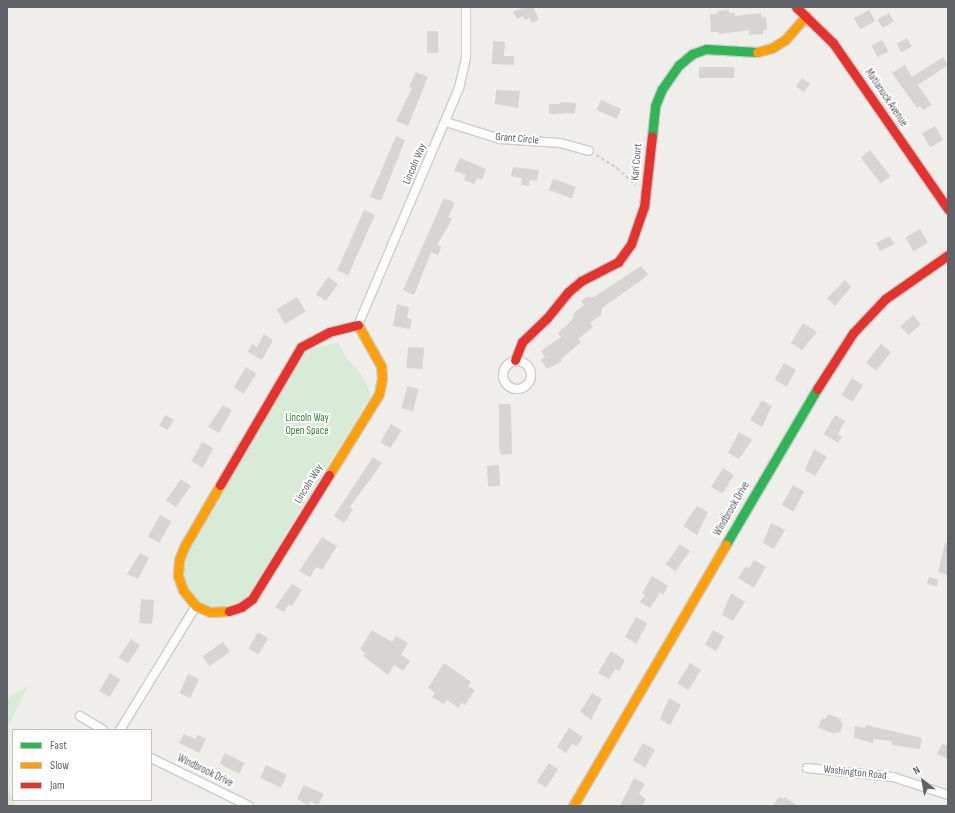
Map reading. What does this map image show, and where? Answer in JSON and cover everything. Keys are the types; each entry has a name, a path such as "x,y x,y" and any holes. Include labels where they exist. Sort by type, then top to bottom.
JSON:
{"street":[{"name":"Lincoln Way","path":"196,606 210,612 225,612 241,607 252,599 379,394 382,379 379,361 358,325 446,122 466,58 466,7"},
{"name":"Matianuck Avenue","path":"796,7 806,16 848,63 948,209"},
{"name":"Kari Court","path":"515,360 522,342 547,318 568,292 581,281 612,266 623,256 641,220 647,189 655,106 662,89 679,65 692,54 706,49 753,52 772,48 785,40 806,16"},
{"name":"Grant Circle","path":"446,122 500,139 560,143 589,151"},
{"name":"Windbrook Drive","path":"573,806 838,352 853,333 885,300 948,255"},
{"path":"121,729 196,606 183,590 178,576 179,560 184,547 302,347 328,332 358,325"},
{"path":"80,716 101,729"},
{"name":"Windbrook Drive","path":"152,758 249,806"},
{"name":"Washington Road","path":"807,768 893,777 948,795"}],"path":[{"path":"589,151 617,168 634,184 647,189"}],"green space":[{"name":"Lincoln Way Open Space","path":"338,342 347,359 361,374 369,389 370,397 249,593 242,601 222,607 202,603 187,588 183,578 183,567 187,552 304,355 312,349"},
{"path":"28,686 7,729 7,698"},
{"path":"7,787 12,801 16,806 7,806"}],"building":[{"path":"524,7 533,7 539,20 532,23 529,18 525,20 523,16 517,19 513,12"},
{"path":"729,10 729,13 735,13 735,16 761,13 762,18 766,17 767,30 763,30 763,34 749,35 749,30 719,34 719,32 711,32 710,14 717,14 717,11"},
{"path":"869,10 875,21 860,30 854,18"},
{"path":"889,13 894,22 882,28 878,19"},
{"path":"427,31 438,31 438,53 427,53"},
{"path":"907,38 912,47 901,53 897,44"},
{"path":"882,40 888,51 878,57 872,46"},
{"path":"493,41 505,42 504,56 514,56 514,65 492,64"},
{"path":"943,57 948,65 918,85 932,105 923,110 920,106 917,108 892,73 905,65 912,77"},
{"path":"699,67 734,67 734,78 699,78"},
{"path":"416,72 428,77 408,126 396,121 412,88 409,87"},
{"path":"802,78 810,84 804,92 796,86"},
{"path":"496,90 520,91 518,108 495,104"},
{"path":"601,100 621,109 617,119 597,110"},
{"path":"560,102 576,103 575,113 549,114 549,104 560,104"},
{"path":"935,126 943,140 930,147 922,134"},
{"path":"396,136 405,140 381,201 370,197"},
{"path":"870,150 890,176 881,183 861,157"},
{"path":"460,158 486,169 482,180 477,178 474,184 464,180 466,175 454,171"},
{"path":"513,167 539,170 537,181 530,180 529,186 521,185 522,178 511,176"},
{"path":"553,179 576,187 572,198 549,190"},
{"path":"444,198 455,203 448,217 452,219 437,245 441,247 438,255 431,252 414,295 403,290"},
{"path":"364,210 375,215 348,275 337,270"},
{"path":"920,229 928,243 913,251 905,238"},
{"path":"890,236 894,244 880,251 876,243"},
{"path":"641,266 648,274 602,308 601,315 590,323 593,327 578,339 581,342 561,359 562,361 547,369 541,360 545,357 541,351 561,337 558,333 572,320 574,313 584,305 581,301 587,297 594,297"},
{"path":"328,277 338,284 326,301 316,294"},
{"path":"845,280 851,287 835,306 827,298"},
{"path":"297,297 306,312 285,324 276,309"},
{"path":"397,304 409,307 407,318 412,319 410,329 393,326"},
{"path":"913,315 921,324 908,335 900,326"},
{"path":"803,323 817,332 802,350 791,343"},
{"path":"264,334 273,340 262,360 248,352 252,344 257,347"},
{"path":"881,344 891,352 876,371 866,363"},
{"path":"408,347 424,348 422,369 407,368"},
{"path":"784,363 796,370 787,386 774,379"},
{"path":"246,367 256,373 244,394 234,388"},
{"path":"852,378 863,385 852,402 841,395"},
{"path":"407,386 419,389 413,411 401,408"},
{"path":"762,400 772,406 762,427 750,420"},
{"path":"499,404 510,404 512,454 501,455 499,448"},
{"path":"223,405 232,410 219,433 208,427"},
{"path":"165,415 174,420 168,430 159,425"},
{"path":"835,415 845,421 838,434 842,437 838,443 824,434"},
{"path":"391,424 401,430 390,448 380,442"},
{"path":"739,432 752,440 739,459 728,453"},
{"path":"202,442 213,448 203,468 191,461"},
{"path":"814,449 827,457 815,476 805,470"},
{"path":"373,457 382,463 350,507 353,509 344,523 334,516"},
{"path":"499,465 500,486 488,487 487,466"},
{"path":"723,468 734,475 722,494 711,487"},
{"path":"181,479 191,486 176,507 166,500"},
{"path":"793,485 804,491 793,511 782,505"},
{"path":"697,506 708,512 697,535 683,526"},
{"path":"160,515 171,521 159,543 148,537"},
{"path":"771,523 785,530 774,549 763,543"},
{"path":"322,537 337,546 322,570 316,567 310,577 299,571"},
{"path":"945,543 948,544 948,575 938,572"},
{"path":"680,544 690,551 675,571 666,564"},
{"path":"140,553 149,558 138,579 127,574"},
{"path":"754,560 766,567 754,588 738,578 746,566 749,568"},
{"path":"652,576 668,586 663,595 660,593 650,608 640,602 645,595 642,593"},
{"path":"929,577 939,580 937,587 927,584"},
{"path":"292,584 302,590 292,606 289,604 284,612 275,607"},
{"path":"731,593 745,602 733,621 722,615"},
{"path":"141,599 154,600 152,624 139,623"},
{"path":"636,617 647,623 636,643 625,637"},
{"path":"372,630 392,642 396,636 408,643 401,655 410,661 403,671 394,665 388,675 363,656 365,653 360,649"},
{"path":"713,630 724,636 716,651 705,645"},
{"path":"258,632 268,638 259,654 248,648"},
{"path":"131,639 140,645 128,663 119,657"},
{"path":"223,642 230,652 209,666 203,656"},
{"path":"611,651 625,660 619,671 615,669 609,679 598,673"},
{"path":"444,663 471,682 468,686 475,690 465,705 461,703 459,708 447,700 444,704 432,697 435,693 428,688"},
{"path":"690,663 701,670 688,690 677,683"},
{"path":"110,673 120,679 109,697 99,691"},
{"path":"188,674 199,679 190,698 179,693"},
{"path":"592,693 602,699 591,720 580,712"},
{"path":"669,698 681,705 670,725 660,719"},
{"path":"828,714 841,719 840,722 843,723 840,733 836,732 835,734 818,728 822,718 826,719"},
{"path":"866,725 922,738 920,749 891,745 892,741 874,739 873,743 854,738 855,726 866,728"},
{"path":"569,728 583,737 577,746 572,744 566,753 557,747"},
{"path":"184,734 195,739 198,735 206,739 199,753 179,743"},
{"path":"643,743 655,750 645,767 633,760"},
{"path":"942,744 948,746 948,759 937,754"},
{"path":"225,753 245,763 239,774 220,764"},
{"path":"549,763 558,769 546,787 537,781"},
{"path":"266,765 287,775 281,787 260,778"},
{"path":"634,778 645,784 639,794 646,799 642,806 620,806"},
{"path":"304,785 324,794 318,805 310,801 308,805 297,799"},
{"path":"779,797 783,799 785,797 798,806 773,806"}],"traffic: fast":[{"path":"652,136 655,106 662,89 679,65 692,54 706,49 757,52"},
{"path":"726,544 817,389"}],"traffic: slow":[{"path":"757,52 772,48 785,40 806,16"},
{"path":"329,475 379,394 382,379 381,366 358,325"},
{"path":"220,485 184,547 179,560 178,576 183,590 196,606 210,612 229,611"},
{"path":"573,806 726,544"}],"traffic: jam":[{"path":"796,7 833,43 948,209"},
{"path":"515,360 522,342 547,318 568,292 581,281 618,262 631,244 644,207 652,136"},
{"path":"817,389 853,333 885,299 948,255"},
{"path":"220,485 301,347 329,332 358,325"},
{"path":"229,611 241,607 252,599 329,475"}]}
